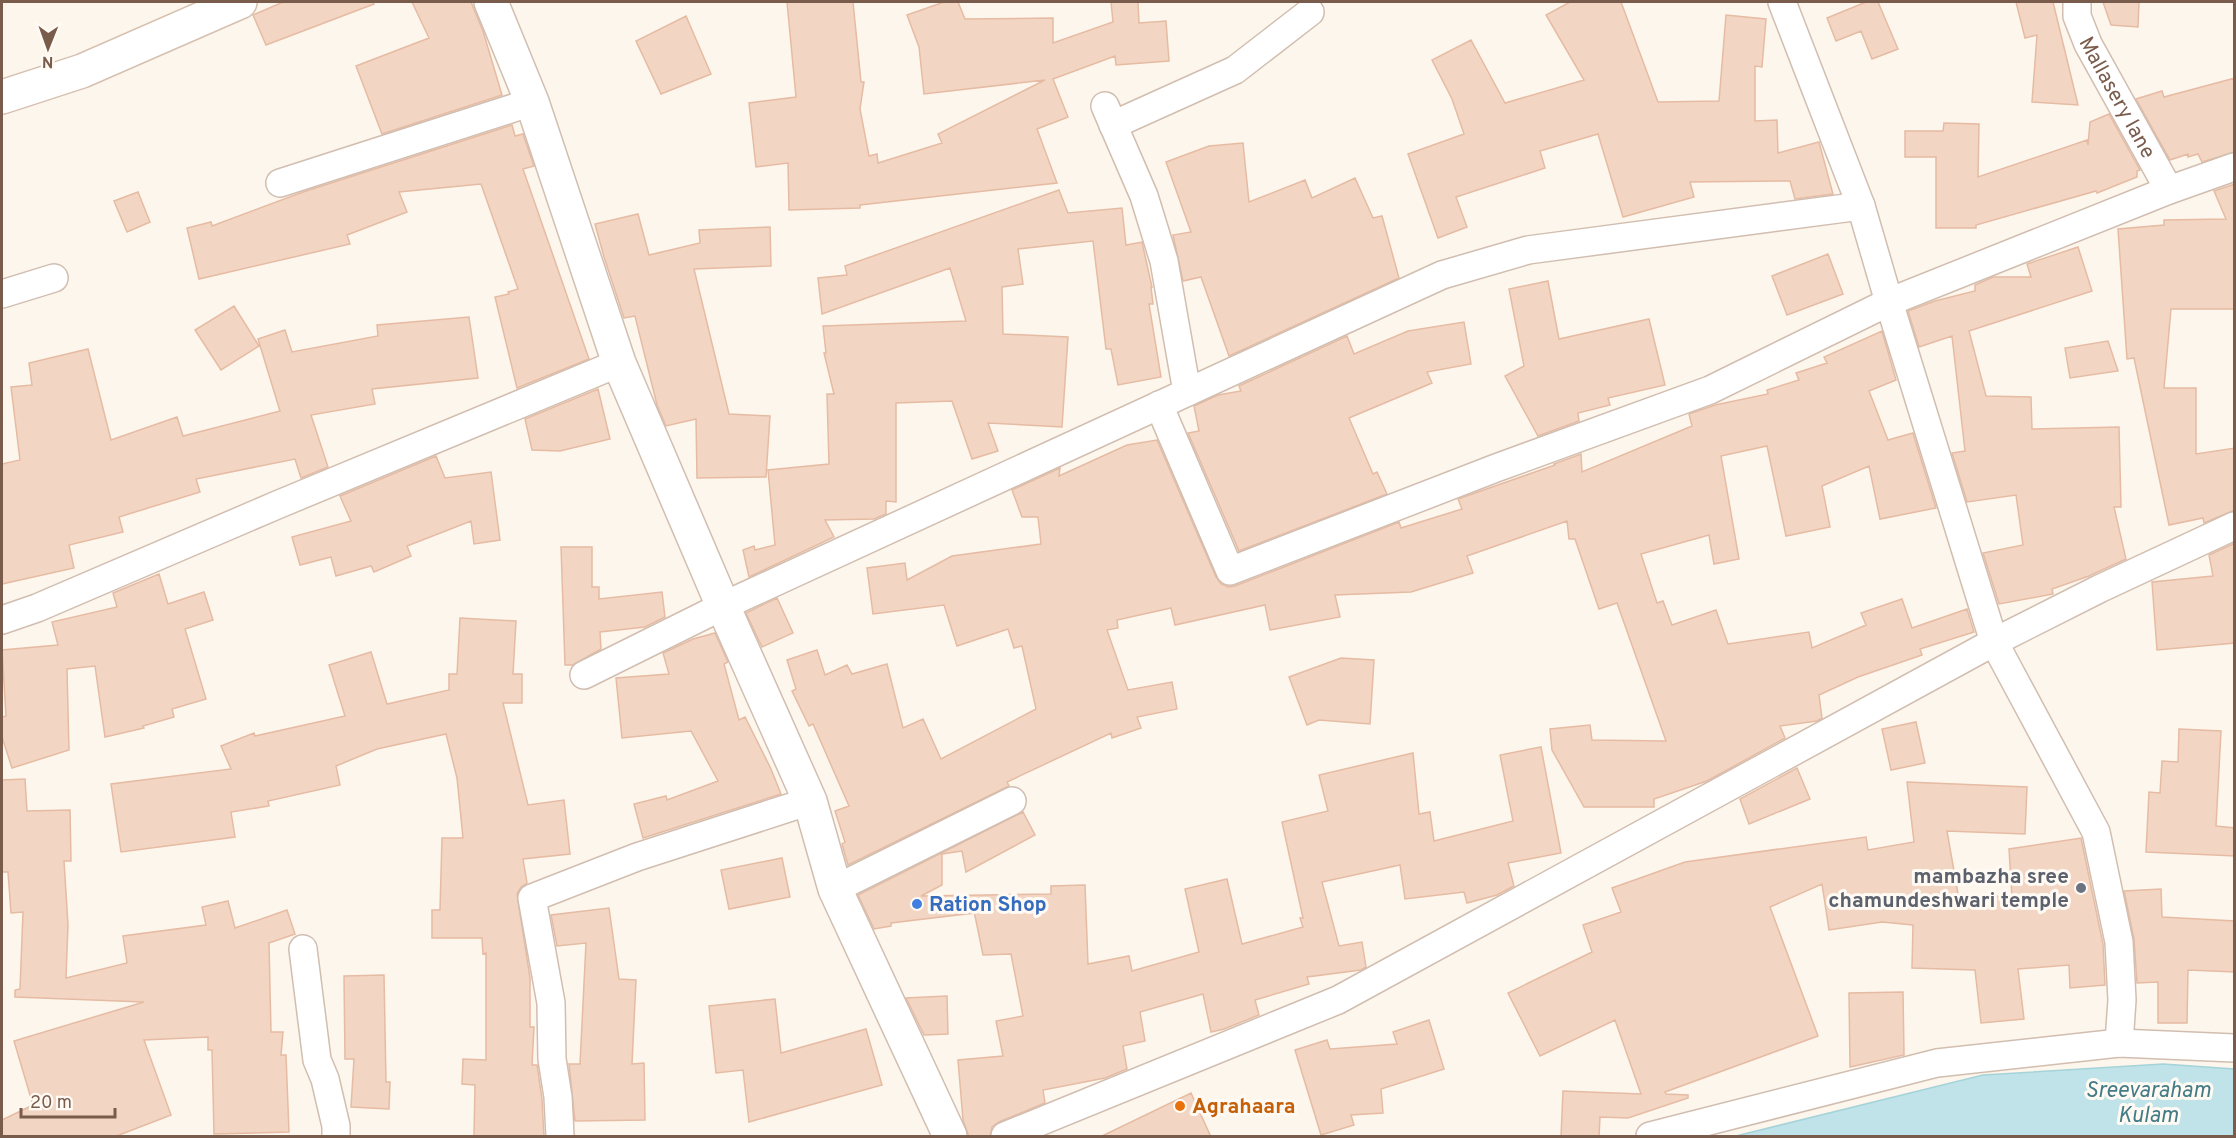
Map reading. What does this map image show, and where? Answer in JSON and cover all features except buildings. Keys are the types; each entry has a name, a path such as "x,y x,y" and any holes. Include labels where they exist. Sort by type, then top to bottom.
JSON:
{"street":[{"path":"2,97 82,71 240,2"},
{"path":"491,2 532,102 619,363 723,606 810,801 835,889 950,1137"},
{"path":"1782,2 1861,206 1994,642 2096,832 2119,942 2122,1000 2118,1043"},
{"name":"Mallasery lane","path":"2077,2 2077,16 2088,44 2169,190"},
{"path":"1187,392 1164,261 1144,196 1109,116 1235,70 1310,12"},
{"path":"280,183 532,102"},
{"path":"1158,405 1230,571 1496,468 1710,390 1889,302 2169,190 2235,167"},
{"path":"584,675 723,606 1442,274 1528,250 1861,206"},
{"path":"2,294 54,278"},
{"path":"2,620 37,608 619,363"},
{"path":"1005,1137 1338,1000 1994,642 2099,589 2235,526"},
{"path":"560,1137 558,1097 552,1059 551,1003 532,898 637,857 810,801"},
{"path":"835,889 1012,801"},
{"path":"303,949 317,1060 325,1079 336,1126 336,1137"},
{"path":"1650,1137 1937,1063 2118,1043 2235,1048"}],"water":[{"name":"Sreevaraham Kulam","path":"2163,1064 2234,1069 2234,1136 1736,1136 1983,1075"}],"place":[{"name":"mambazha sree chamundeshwari temple","path":"2081,888"},
{"name":"Ration Shop","path":"917,904"},
{"name":"Agrahaara","path":"1180,1106"}]}
